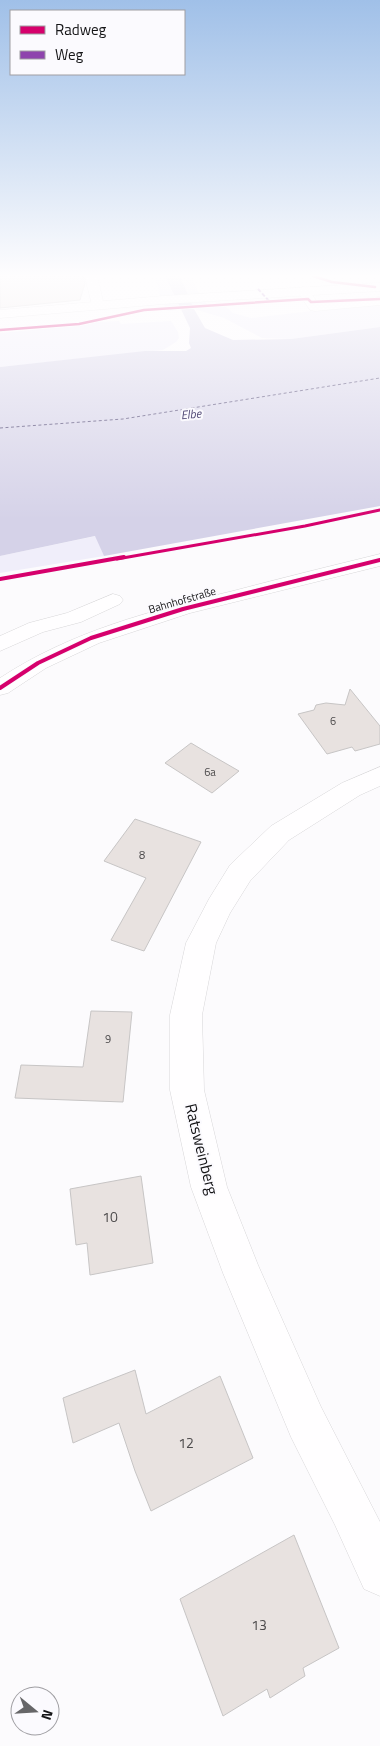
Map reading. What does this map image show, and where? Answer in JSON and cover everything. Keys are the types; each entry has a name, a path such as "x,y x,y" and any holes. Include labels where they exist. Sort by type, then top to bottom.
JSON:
{"main road":[{"name":"Bahnhofstraße","path":"0,688 38,663 90,638 183,609 380,560"},
{"path":"0,644 36,627 74,618 113,600"},
{"name":"Ratsweinberg","path":"380,776 351,789 280,833 240,873 219,906 201,943 186,1015 187,1090 209,1187 242,1273 306,1422 351,1509 380,1574"}],"shaded area":[{"path":"0,357 91,357 0,367"},
{"path":"96,536 104,556 0,573 0,556"}],"water":[{"name":"Elbe","path":"86,357 380,357 380,506 104,556 95,536 0,556 0,367"}],"building":[{"path":"350,689 380,726 380,744 355,751 352,747 327,754 298,714 314,710 316,705 326,703 345,705"},
{"path":"191,743 239,771 212,793 165,763"},
{"path":"135,819 201,842 144,951 111,940 146,878 104,861"},
{"path":"91,1011 132,1012 123,1102 15,1098 21,1065 83,1067"},
{"path":"141,1176 153,1263 90,1275 87,1243 76,1245 70,1189"},
{"path":"135,1370 146,1414 220,1376 253,1458 151,1511 119,1423 73,1443 63,1398"},
{"path":"294,1535 339,1648 303,1668 305,1676 270,1698 267,1689 223,1716 180,1599"}],"ferry route":[{"path":"0,428 123,419 380,378"}],"cycle path":[{"path":"0,579 305,526 380,510"},
{"path":"0,688 38,663 91,638 183,609 380,560"}]}
